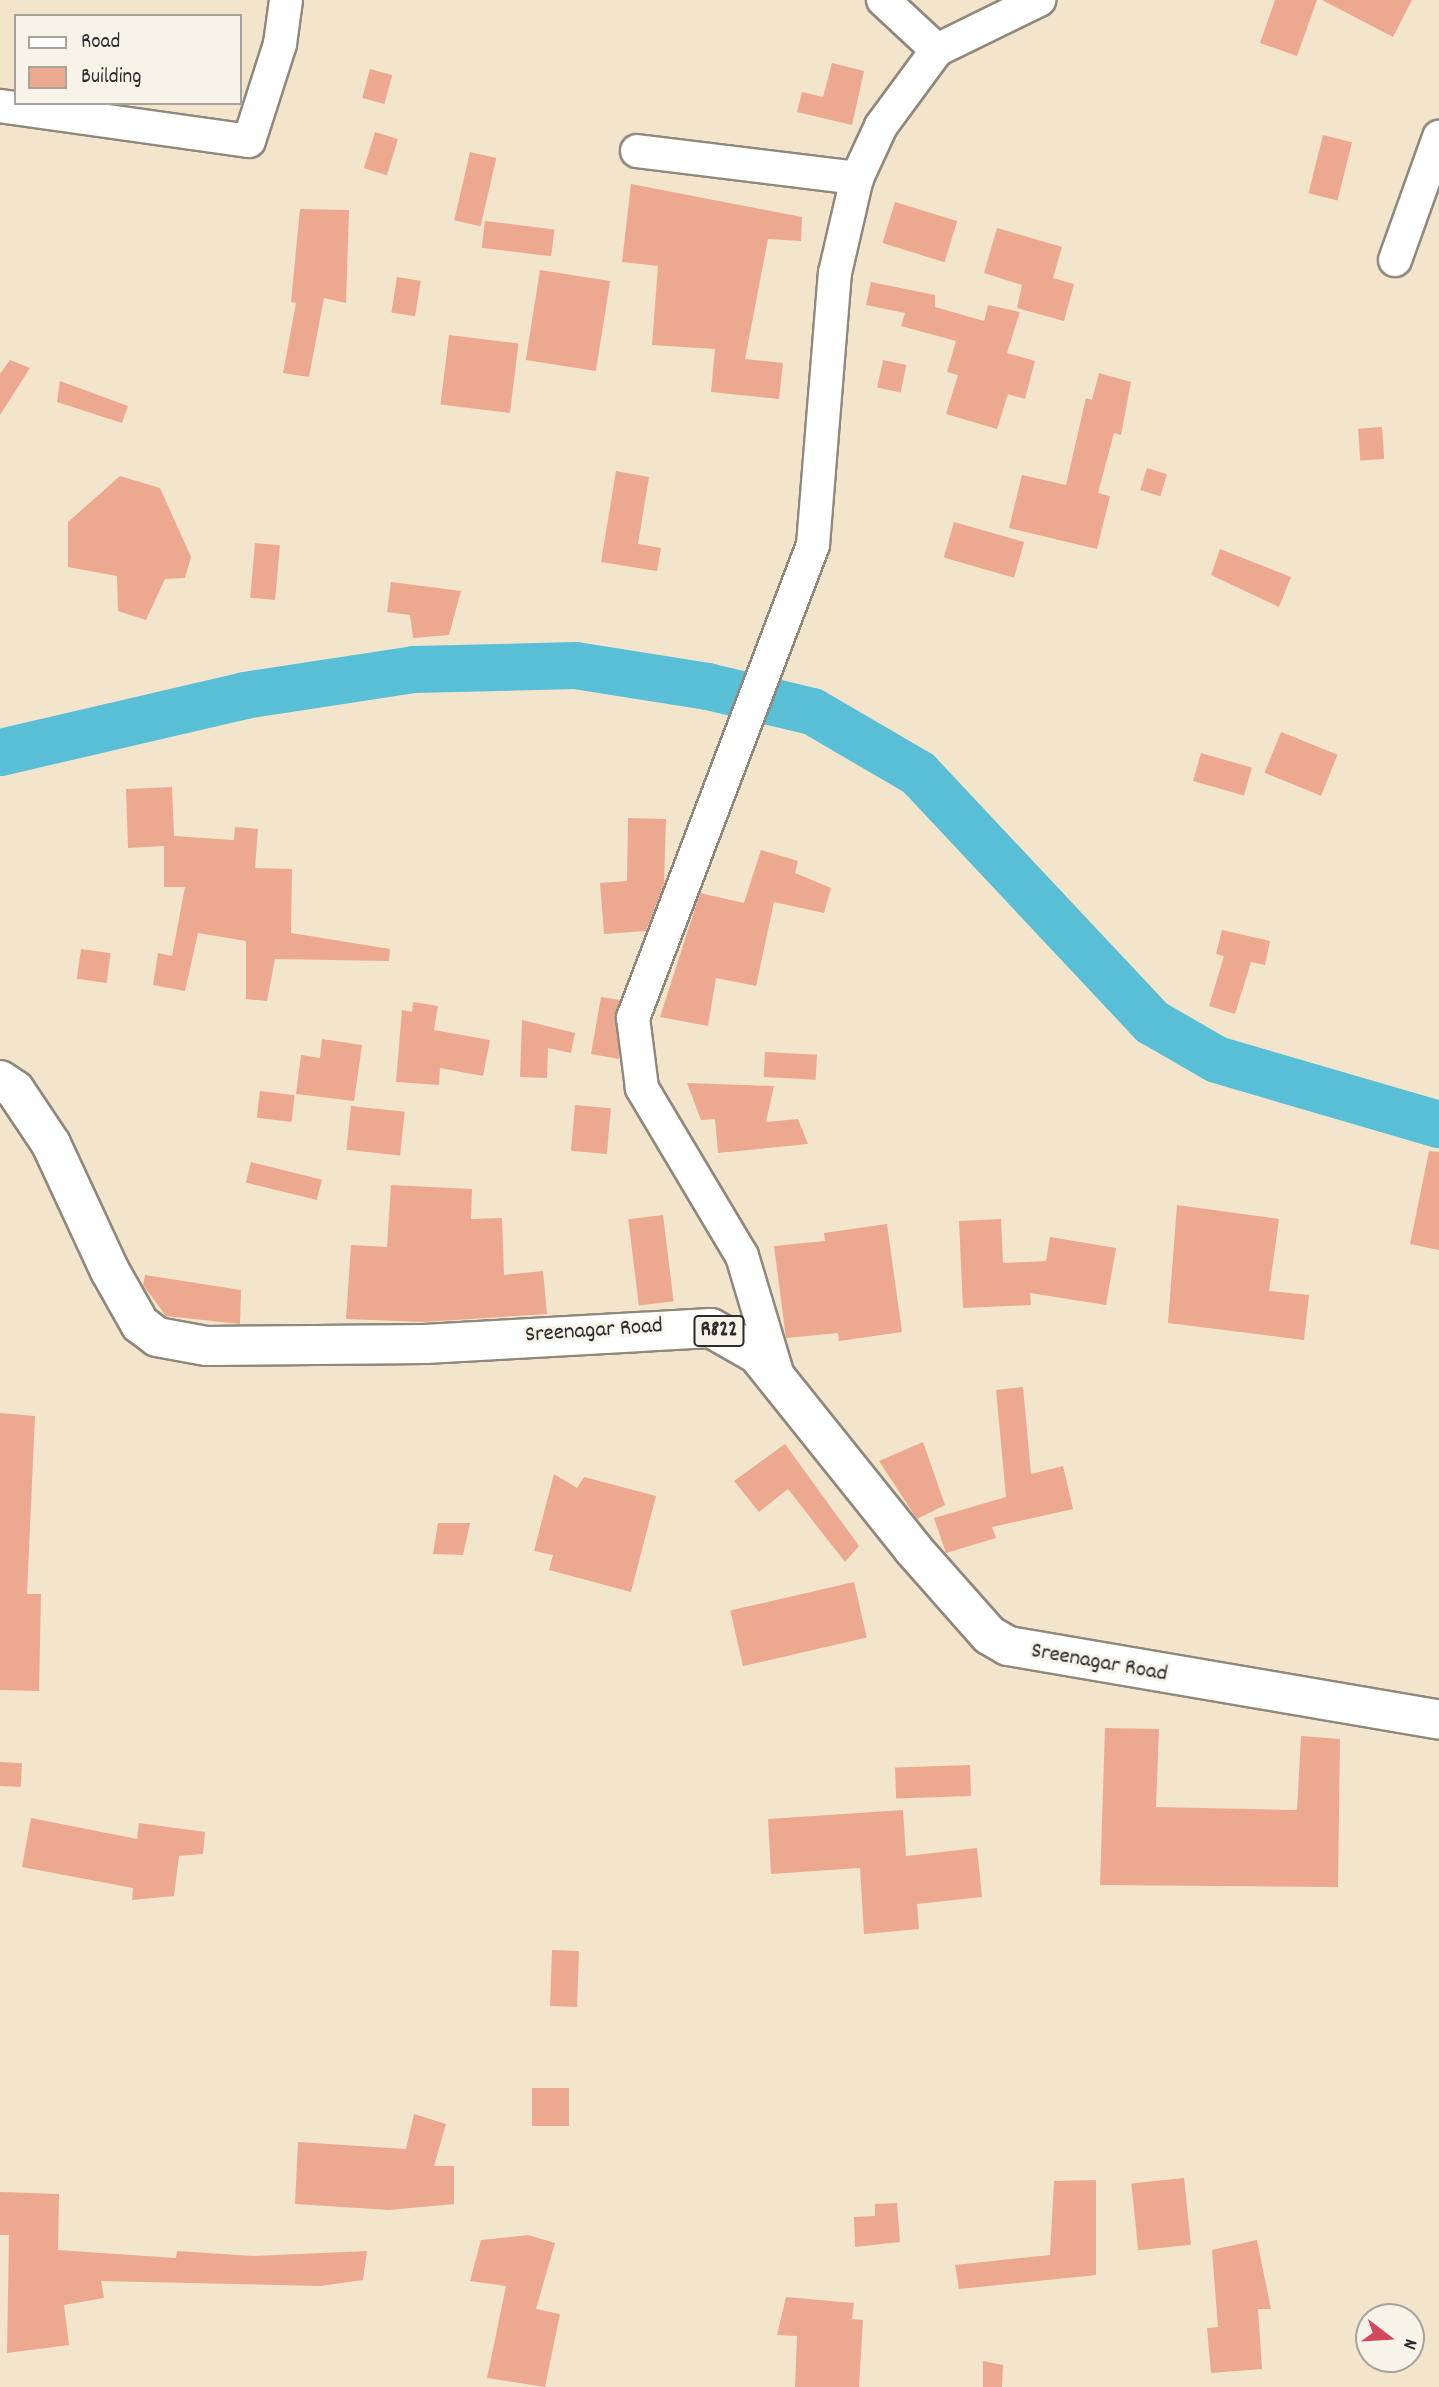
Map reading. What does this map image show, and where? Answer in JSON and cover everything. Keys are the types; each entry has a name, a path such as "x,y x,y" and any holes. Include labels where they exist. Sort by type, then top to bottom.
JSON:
{"main road":[{"name":"Sreenagar Road","path":"0,1080 15,1090 51,1144 110,1271 140,1324 157,1337 206,1346 425,1344 687,1325 735,1338 778,1376 913,1549 989,1634 1008,1646 1439,1720"}],"street":[{"path":"0,106 249,141 279,44 286,0"},
{"path":"883,0 937,50"},
{"path":"778,1376 741,1256 642,1088 633,1018 692,856 813,545 835,273 857,178 881,126 937,50 1039,0"},
{"path":"1395,260 1439,137"},
{"path":"636,151 857,178"}],"building":[{"path":"1275,0 1317,0 1297,56 1260,43"},
{"path":"1322,0 1412,0 1393,37"},
{"path":"832,63 864,71 852,125 797,112 802,92 823,97"},
{"path":"370,69 392,75 384,104 362,98"},
{"path":"375,132 398,139 387,175 364,168"},
{"path":"1323,135 1352,142 1338,200 1308,193"},
{"path":"470,152 496,158 481,226 454,220"},
{"path":"631,184 802,217 801,241 768,239 745,359 783,363 779,399 711,392 715,349 652,345 658,266 622,262"},
{"path":"895,202 957,221 945,262 882,243"},
{"path":"300,209 349,210 346,303 324,298 309,377 283,373 296,303 291,302"},
{"path":"485,221 554,230 551,256 482,248"},
{"path":"997,228 1062,247 1053,278 1074,284 1064,321 1017,308 1022,285 984,273"},
{"path":"540,270 610,281 596,371 526,360"},
{"path":"397,277 421,281 415,316 391,313"},
{"path":"871,282 935,295 935,307 984,321 988,305 1020,312 1007,353 1035,361 1025,399 1008,394 997,429 946,414 958,375 947,372 956,341 901,326 905,313 866,305"},
{"path":"449,335 518,344 510,413 440,404"},
{"path":"10,360 30,368 0,415 0,374"},
{"path":"883,360 906,365 901,392 877,387"},
{"path":"1099,373 1131,382 1121,435 1114,433 1098,493 1110,496 1097,549 1009,528 1022,475 1066,485 1086,398 1092,400"},
{"path":"60,381 128,406 122,423 57,402"},
{"path":"1382,427 1384,459 1360,461 1358,429"},
{"path":"1147,468 1167,474 1160,496 1140,490"},
{"path":"616,471 649,477 638,544 661,548 657,571 601,562"},
{"path":"120,476 160,488 191,557 185,578 165,579 146,620 118,611 117,576 68,567 68,522"},
{"path":"954,522 1024,542 1014,578 944,558"},
{"path":"255,543 280,545 275,600 250,598"},
{"path":"1220,549 1291,577 1279,607 1211,575"},
{"path":"391,582 461,591 449,635 413,638 410,615 387,612"},
{"path":"1281,732 1338,755 1321,796 1265,773"},
{"path":"1201,753 1252,768 1244,795 1193,781"},
{"path":"172,787 174,836 234,840 235,827 258,829 255,868 292,869 291,933 390,949 389,961 275,959 267,1001 246,999 246,941 198,933 185,991 153,985 158,953 172,956 185,887 164,887 164,846 128,848 126,789"},
{"path":"628,818 666,819 664,884 646,931 604,934 600,883 627,881"},
{"path":"761,850 798,861 795,873 831,888 824,913 774,902 756,986 716,978 708,1026 660,1017 700,893 744,903"},
{"path":"1222,930 1270,941 1265,965 1251,962 1235,1014 1209,1006 1224,956 1216,954"},
{"path":"81,949 111,953 107,983 77,979"},
{"path":"601,997 620,1000 619,1059 591,1054"},
{"path":"413,1002 438,1006 434,1030 490,1040 483,1076 440,1068 439,1085 396,1082 402,1010 412,1012"},
{"path":"522,1020 575,1033 571,1053 548,1048 547,1078 520,1077"},
{"path":"322,1039 362,1045 354,1101 296,1094 301,1055 320,1058"},
{"path":"765,1052 817,1055 816,1080 764,1077"},
{"path":"687,1083 774,1086 766,1122 798,1119 808,1144 718,1153 715,1119 701,1120"},
{"path":"260,1091 295,1095 291,1122 257,1118"},
{"path":"575,1105 611,1108 607,1154 571,1151"},
{"path":"351,1106 405,1112 400,1155 346,1150"},
{"path":"1429,1151 1439,1152 1439,1250 1410,1244"},
{"path":"251,1162 322,1180 317,1200 246,1182"},
{"path":"391,1185 472,1189 471,1219 502,1218 504,1275 543,1271 547,1314 424,1322 346,1319 351,1245 387,1247"},
{"path":"1177,1205 1279,1219 1269,1291 1309,1295 1304,1340 1168,1323"},
{"path":"663,1215 674,1301 639,1306 628,1219"},
{"path":"1001,1219 1003,1263 1046,1261 1050,1237 1116,1248 1106,1305 1030,1293 1031,1305 963,1308 959,1221"},
{"path":"887,1224 902,1332 839,1341 838,1333 786,1338 774,1246 825,1241 824,1233"},
{"path":"145,1275 241,1290 240,1324 166,1316 143,1285"},
{"path":"1023,1387 1031,1474 1063,1466 1073,1509 992,1527 996,1538 946,1553 934,1518 1006,1497 996,1390"},
{"path":"0,1413 35,1416 27,1594 41,1594 39,1691 0,1690"},
{"path":"923,1442 945,1505 917,1519 879,1461"},
{"path":"785,1444 859,1546 845,1562 788,1489 759,1512 734,1481"},
{"path":"554,1474 577,1488 584,1477 656,1496 631,1592 549,1570 553,1555 534,1551"},
{"path":"438,1523 470,1523 463,1555 433,1554"},
{"path":"854,1582 867,1638 743,1666 730,1611"},
{"path":"1105,1728 1159,1729 1156,1807 1297,1810 1301,1736 1340,1739 1338,1887 1100,1885"},
{"path":"0,1762 22,1763 21,1787 0,1786"},
{"path":"970,1765 971,1796 896,1799 895,1768"},
{"path":"903,1810 906,1856 977,1848 982,1897 917,1904 919,1929 864,1934 860,1868 771,1874 768,1819"},
{"path":"31,1818 137,1839 139,1823 205,1832 203,1854 179,1856 174,1896 132,1900 133,1888 22,1867"},
{"path":"552,1950 579,1951 577,2007 550,2006"},
{"path":"532,2088 569,2088 569,2126 532,2126"},
{"path":"414,2114 446,2124 434,2166 454,2166 454,2204 389,2210 295,2204 298,2142 406,2149"},
{"path":"1184,2178 1191,2245 1138,2250 1131,2184"},
{"path":"1096,2180 1096,2275 959,2289 955,2265 1050,2255 1054,2181"},
{"path":"0,2192 59,2194 58,2250 176,2258 177,2251 253,2256 367,2251 363,2280 320,2286 101,2281 104,2298 64,2305 69,2345 7,2353 9,2235 0,2235"},
{"path":"897,2203 900,2242 855,2247 854,2217 875,2216 875,2204"},
{"path":"528,2235 555,2243 536,2309 560,2314 545,2387 487,2378 506,2286 470,2281 481,2240"},
{"path":"1257,2240 1271,2309 1258,2309 1262,2369 1211,2373 1207,2328 1218,2327 1212,2250"},
{"path":"786,2297 854,2303 852,2319 863,2320 859,2387 795,2387 797,2336 777,2335"},
{"path":"983,2361 1003,2365 1002,2387 983,2387"}],"waterway":[{"path":"0,752 244,695 413,669 575,665 707,686 812,711 918,773 1152,1022 1216,1059 1439,1124"}]}
